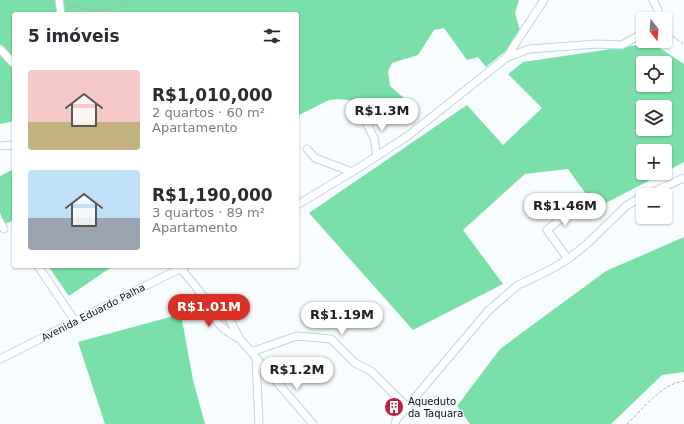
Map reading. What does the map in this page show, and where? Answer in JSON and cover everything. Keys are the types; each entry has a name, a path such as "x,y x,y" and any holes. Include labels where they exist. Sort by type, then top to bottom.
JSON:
{"street":[{"path":"506,58 544,0"},
{"path":"653,0 658,12"},
{"path":"59,2 61,12"},
{"path":"299,204 377,156 421,125 506,58 529,49 597,44 622,45 636,37"},
{"path":"0,49 12,62"},
{"path":"364,118 374,138 377,156"},
{"path":"0,146 12,145"},
{"path":"307,149 315,158 352,172"},
{"path":"662,188 684,178"},
{"path":"394,423 488,311 518,286 568,259 587,244 626,206 636,200"},
{"path":"560,203 565,215 547,230 568,259"},
{"path":"0,222 4,229"},
{"path":"39,268 75,321"},
{"name":"Avenida Eduardo Palha","path":"0,359 179,268"},
{"path":"182,268 202,295 216,322 227,332 240,339"},
{"path":"202,295 227,315 240,339 313,424"},
{"path":"251,352 297,336 331,339 355,363 371,371 405,410"},
{"path":"256,358 259,424"}],"path":[{"path":"59,2 100,11 116,8 135,0"},
{"path":"672,35 684,44"},
{"path":"627,424 662,391 670,385 684,381"}],"green space":[{"path":"0,0 519,0 515,13 520,30 507,50 486,67 478,57 467,60 444,28 434,30 418,55 392,63 388,71 390,86 414,107 415,116 407,118 390,114 375,103 338,99 329,100 299,115 299,12 12,12 12,121 0,124"},
{"path":"636,45 636,48 660,48 672,56 636,56 636,92 672,92 672,56 684,64 684,162 672,168 672,144 636,144 636,180 650,180 596,208 568,169 525,174 463,230 503,284 413,330 309,213 467,105 503,145 542,108 508,74 523,62"},
{"path":"12,170 12,221 5,224 0,213 0,176"},
{"path":"684,237 684,372 662,375 611,424 470,424 457,406 500,349 606,271"},
{"path":"49,268 110,268 69,296"},
{"path":"181,314 193,380 205,424 105,424 78,342"}],"place":[{"name":"Aqueduto da Taquara","path":"394,407"}]}
